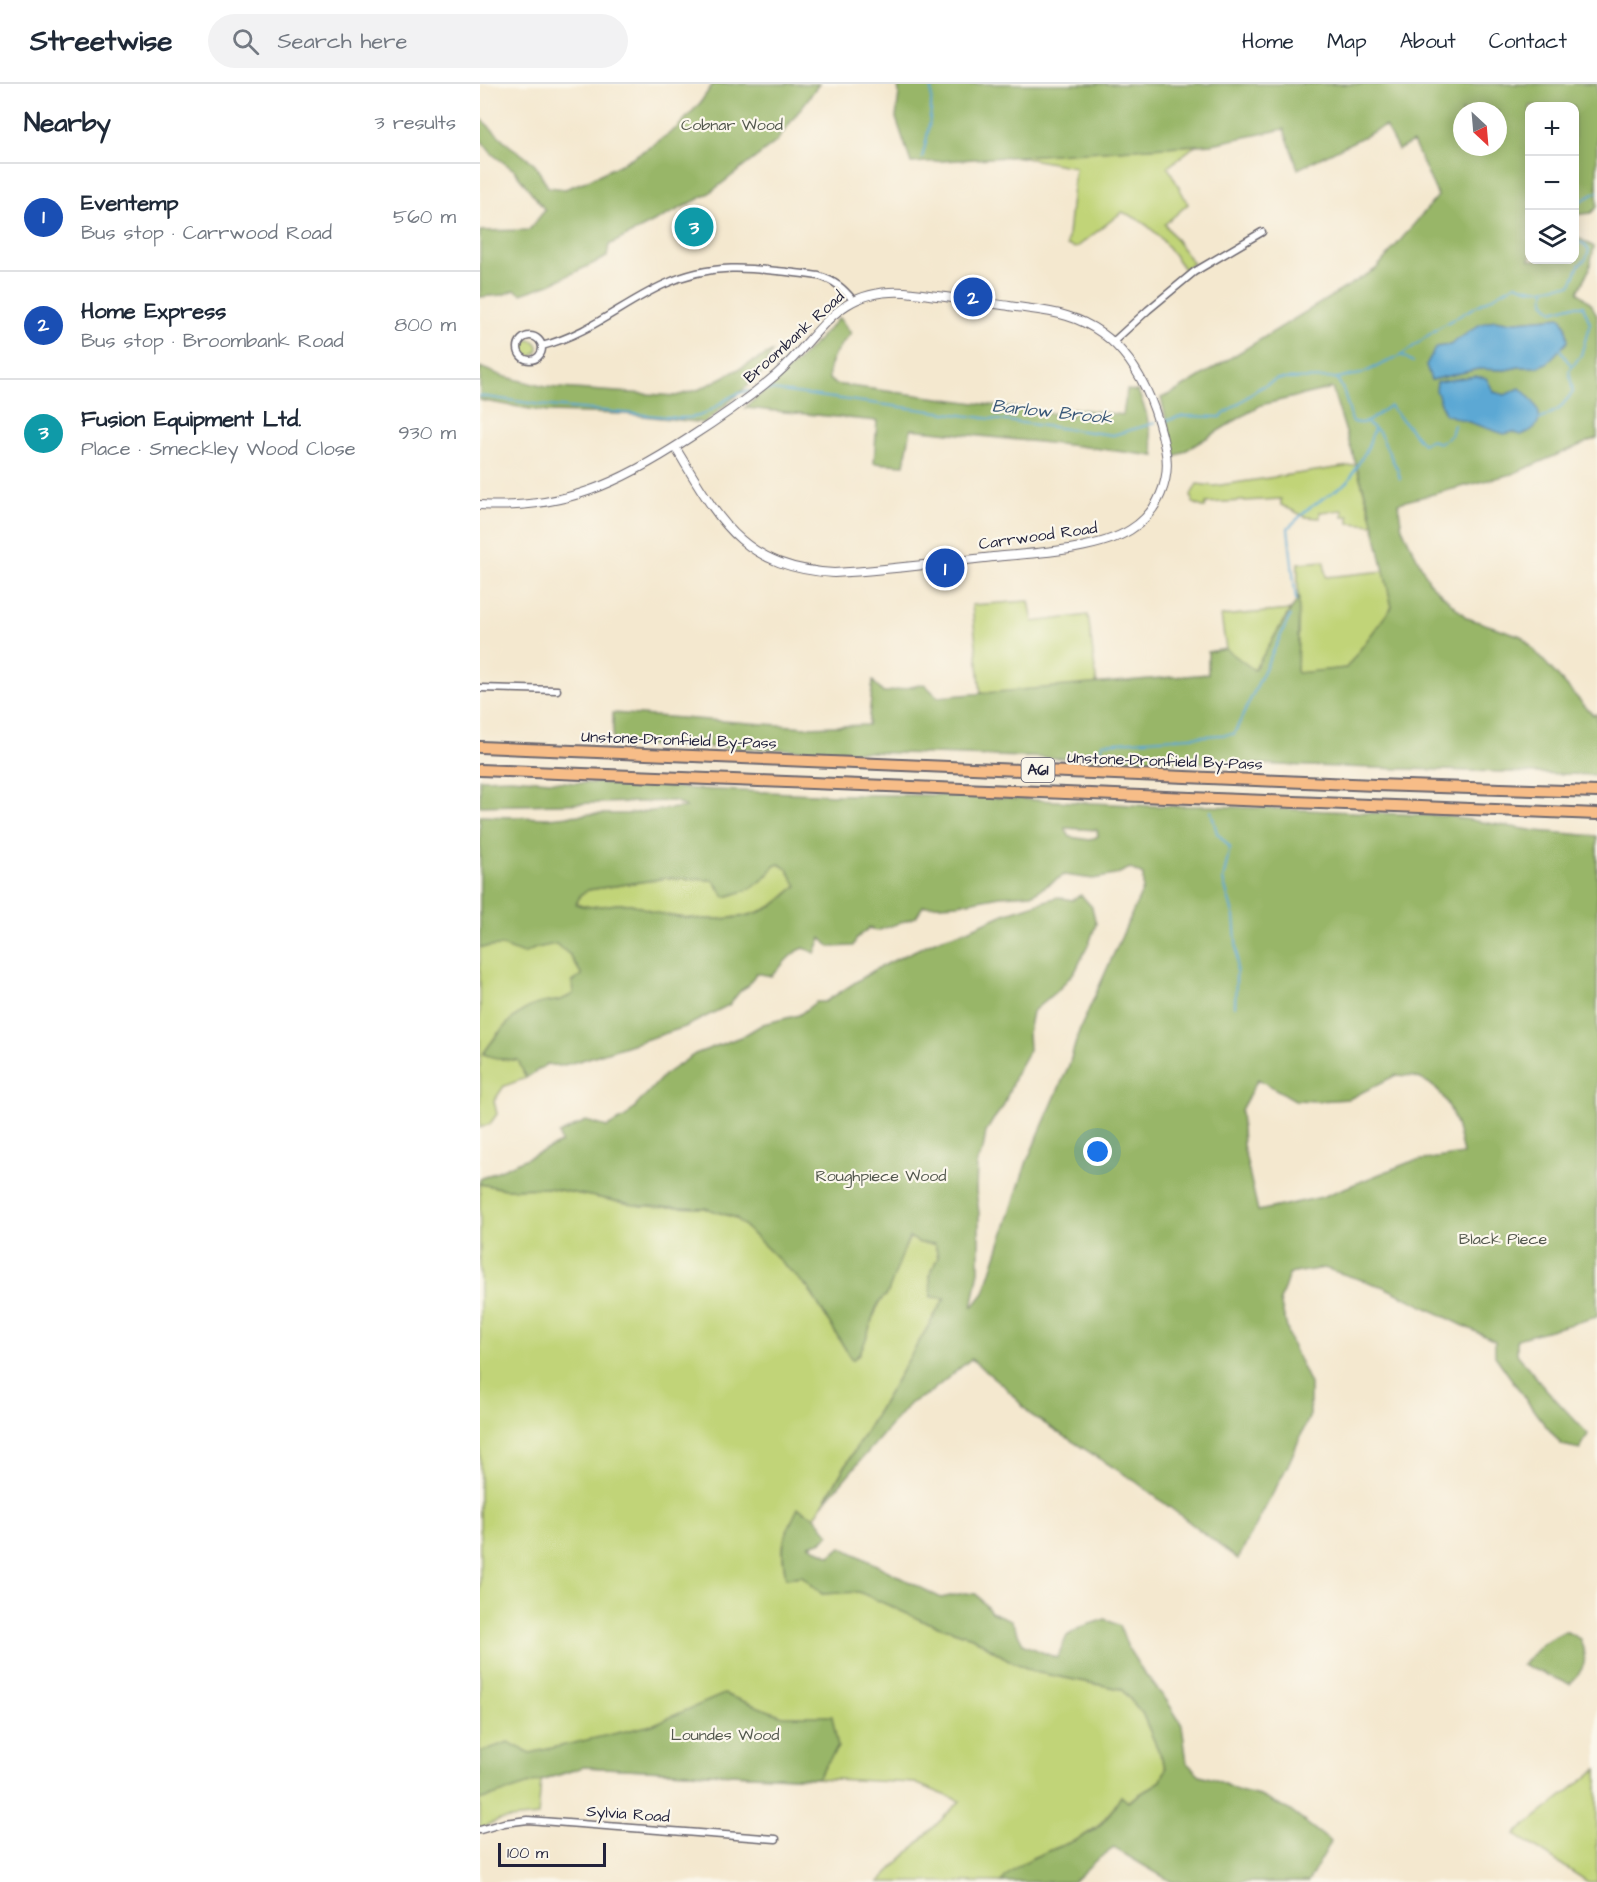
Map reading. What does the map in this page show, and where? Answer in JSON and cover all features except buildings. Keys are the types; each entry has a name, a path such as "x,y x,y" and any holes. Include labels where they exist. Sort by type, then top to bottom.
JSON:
{"highway":[{"name":"Unstone-Dronfield By-Pass","path":"480,747 1351,784 1597,792"},
{"name":"A61","path":"480,770 1597,814"}],"street":[{"path":"1113,342 1194,272 1262,232"},
{"path":"542,346 566,339 604,320 665,284 684,276 711,270 742,267 819,276 842,286 853,300"},
{"name":"Broombank Road","path":"480,505 537,504 576,495 621,479 675,447 748,397 801,351 824,324 853,300 886,291 1050,312 1081,321 1113,342 1143,380 1154,406 1167,467"},
{"path":"530,336 538,339 542,346 539,357 532,361 522,358 518,350 522,339 530,336"},
{"name":"Carrwood Road","path":"675,447 717,514 746,544 777,562 800,569 834,573 1048,551 1112,539 1137,525 1155,507 1163,490 1167,467"},
{"path":"480,688 557,690"},
{"name":"Sylvia Road","path":"480,1830 504,1823 528,1820 776,1839"}],"green space":[{"name":"Cobnar Wood","path":"713,84 819,84 776,142 708,194 609,245 607,257 550,284 521,294 515,290 502,295 480,297 480,231 529,230 545,210 514,170 492,154 480,139 480,118 510,146 534,163 548,187 565,189 621,164 650,147 678,127 700,103"},
{"path":"898,84 1597,84 1597,207 1591,213 1579,214 1579,102 1525,102 1525,264 1579,264 1579,238 1594,247 1589,270 1578,292 1591,304 1597,315 1597,438 1512,474 1398,503 1402,528 1430,583 1467,618 1521,636 1593,715 1597,714 1597,775 613,744 613,713 806,727 868,725 873,681 883,693 924,684 938,697 1208,674 1208,652 1226,649 1254,670 1299,597 1297,673 1346,668 1392,607 1370,509 1332,388 1261,405 1175,457 1161,398 1178,390 1376,269 1438,196 1413,142 1398,150 1385,126 1298,169 1284,129 1212,144 911,163 896,118","holes":["1561,317 1566,327 1528,367 1505,370 1478,369 1431,380 1436,347 1450,345 1494,320 1507,322","1486,378 1493,392 1505,395 1481,426 1445,414 1439,400"]},
{"path":"1196,145 1168,167 1188,204 1165,224 1193,263 1184,269 1164,242 1150,228 1122,212 1076,248 1067,245 1075,167 1014,156"},
{"path":"839,318 851,333 842,343 830,365 829,379 835,384 1072,416 1072,408 1123,415 1127,390 1138,391 1146,412 1155,456 911,429 904,465 874,463 877,421 745,408 799,360"},
{"path":"530,340 536,342 538,348 536,354 530,356 524,354 522,348 524,342"},
{"path":"772,352 761,374 705,423 626,414 547,412 480,400 480,367 502,376 545,387 676,396 700,389"},
{"path":"1356,465 1374,525 1349,523 1349,516 1343,516 1343,510 1320,512 1320,518 1306,517 1281,505 1281,499 1206,503 1205,508 1193,503 1191,495 1197,484 1214,486"},
{"path":"1324,561 1326,577 1384,571 1392,607 1347,668 1297,674 1298,563"},
{"path":"1029,601 1033,622 1088,615 1097,685 981,694 972,605"},
{"path":"1290,610 1254,671 1226,649 1221,616"},
{"path":"511,778 577,783 631,783 695,789 837,795 941,795 1152,806 1210,806 1447,816 1536,831 1597,836 1597,1317 1517,1339 1517,1354 1588,1434 1580,1449 1562,1445 1537,1415 1495,1356 1495,1341 1384,1287 1324,1268 1289,1274 1280,1301 1291,1343 1310,1384 1310,1415 1288,1465 1238,1559 1135,1481 1031,1415 1005,1387 971,1359 928,1394 910,1403 823,1504 945,1298 931,1297 930,1275 938,1257 935,1244 920,1243 909,1237 887,1295 876,1308 863,1346 852,1360 809,1289 736,1218 705,1208 641,1206 549,1188 505,1189 480,1184 480,1179 561,1143 559,1134 586,1121 607,1127 626,1117 664,1075 695,1054 743,1036 763,1024 799,1015 816,1002 825,1002 876,969 937,940 968,930 1004,914 1058,897 1072,900 1081,895 1092,907 1096,924 1090,941 1076,970 1060,988 1032,1012 1028,1032 1029,1050 1017,1071 1003,1107 986,1132 983,1150 977,1162 979,1271 972,1308 984,1293 1027,1161 1069,1065 1079,1031 1143,889 1143,875 1130,868 1115,875 1093,879 1064,875 1033,894 923,906 916,917 877,931 869,928 857,938 853,946 830,947 821,938 815,953 804,948 790,956 771,976 756,973 748,986 741,990 729,1005 685,1027 579,1061 560,1066 547,1064 526,1078 518,1060 499,1059 483,1054 500,1031 521,1012 529,1007 560,1000 573,994 572,982 582,975 570,955 556,944 536,948 523,954 503,946 480,947 480,816 548,818 590,814 627,814 685,807 675,801 480,806 480,779","holes":["1065,828 1097,830 1098,836 1090,840 1070,837","779,864 787,869 797,886 772,906 760,912 733,918 688,918 658,913 631,904 596,907 576,904 581,894 588,890 667,878 713,880 725,897 753,887 764,879 774,866","1396,1075 1413,1076 1427,1082 1444,1098 1450,1108 1463,1154 1410,1162 1322,1197 1258,1211 1243,1145 1241,1110 1258,1079 1295,1100 1349,1099"]},
{"path":"779,864 787,869 797,885 782,899 761,912 733,918 688,918 658,913 631,904 590,907 576,904 581,894 588,890 667,878 713,880 767,877 774,866"},
{"path":"556,943 570,955 582,975 574,994 561,1001 540,1004 498,1033 484,1053 499,1059 519,1060 526,1078 504,1086 494,1101 497,1114 490,1124 480,1128 480,947 503,946 523,953"},
{"path":"480,1184 505,1189 549,1188 641,1206 705,1208 736,1218 809,1289 852,1360 859,1355 877,1308 910,1237 920,1243 935,1244 938,1257 930,1275 932,1297 945,1298 815,1517 798,1509 784,1542 783,1557 786,1578 802,1576 822,1594 859,1591 923,1621 972,1637 1007,1659 1035,1672 1121,1689 1142,1713 1166,1768 1161,1781 1127,1802 1121,1796 1098,1826 1080,1838 1032,1858 1001,1882 879,1882 960,1801 915,1783 583,1767 541,1781 538,1816 500,1820 480,1828"},
{"path":"798,1508 815,1517 829,1534 823,1541 809,1545 830,1556 841,1547 941,1598 964,1593 976,1594 991,1612 1011,1620 1024,1645 1057,1658 1067,1636 1081,1627 1105,1619 1120,1626 1128,1648 1182,1725 1187,1763 1200,1775 1239,1791 1260,1796 1289,1810 1331,1842 1308,1882 1172,1882 1114,1848 1095,1861 1073,1882 1001,1882 1022,1864 1075,1841 1099,1826 1121,1796 1128,1802 1161,1781 1166,1768 1142,1713 1121,1689 1035,1672 1007,1659 972,1637 923,1621 859,1592 822,1594 802,1576 786,1578 783,1557 784,1542"},
{"path":"1565,1631 1580,1639 1585,1658 1582,1668 1570,1684 1522,1665 1543,1643"},
{"name":"Loundes Wood","path":"724,1694 783,1716 832,1716 838,1747 817,1778 583,1767 480,1800 480,1752 508,1742 530,1753 652,1725"},
{"path":"1597,1769 1597,1882 1588,1882 1515,1834"}],"water":[{"path":"1561,317 1566,327 1568,341 1547,363 1536,367 1505,370 1478,369 1431,380 1426,365 1436,347 1450,345 1479,325 1494,320 1507,322"},
{"path":"1475,376 1486,378 1494,392 1505,395 1520,388 1539,413 1536,425 1521,435 1513,432 1504,434 1445,414 1436,390 1437,382"}],"waterway":[{"path":"922,158 930,121 931,84"},
{"name":"Barlow Brook","path":"1579,202 1597,192"},
{"name":"Barlow Brook","path":"1161,422 1183,416 1220,417 1258,389 1277,379 1337,378 1361,374 1402,355 1438,328 1516,284 1532,289 1571,285 1579,265 1586,259 1589,250 1583,243 1579,243"},
{"path":"1539,420 1559,409 1573,392 1569,371 1581,355 1590,323 1583,306 1570,306 1553,311 1544,302 1545,290"},
{"path":"1560,348 1572,366"},
{"path":"1403,356 1413,362"},
{"path":"1337,378 1344,392 1352,421 1363,423 1390,406 1423,444 1430,440 1440,443 1451,435 1454,425"},
{"name":"Barlow Brook","path":"761,390 1113,435 1155,423"},
{"name":"Barlow Brook","path":"480,396 549,406 692,418 706,413 735,395 752,391"},
{"path":"1367,423 1379,432 1400,479"},
{"path":"1296,600 1288,528 1308,509 1348,482 1368,447 1374,429"},
{"path":"1102,749 1102,743 1234,734 1290,616"},
{"path":"1211,811 1217,833 1230,847 1223,880 1234,917 1237,953 1235,1006"}],"place":[{"name":"Fusion Equipment Ltd.","path":"694,227"},
{"name":"Home Express","path":"973,297"},
{"name":"Eventemp","path":"945,568"}],"park label":[{"name":"Roughpiece Wood","path":"881,1176"},
{"name":"Black Piece","path":"1503,1239"}]}
